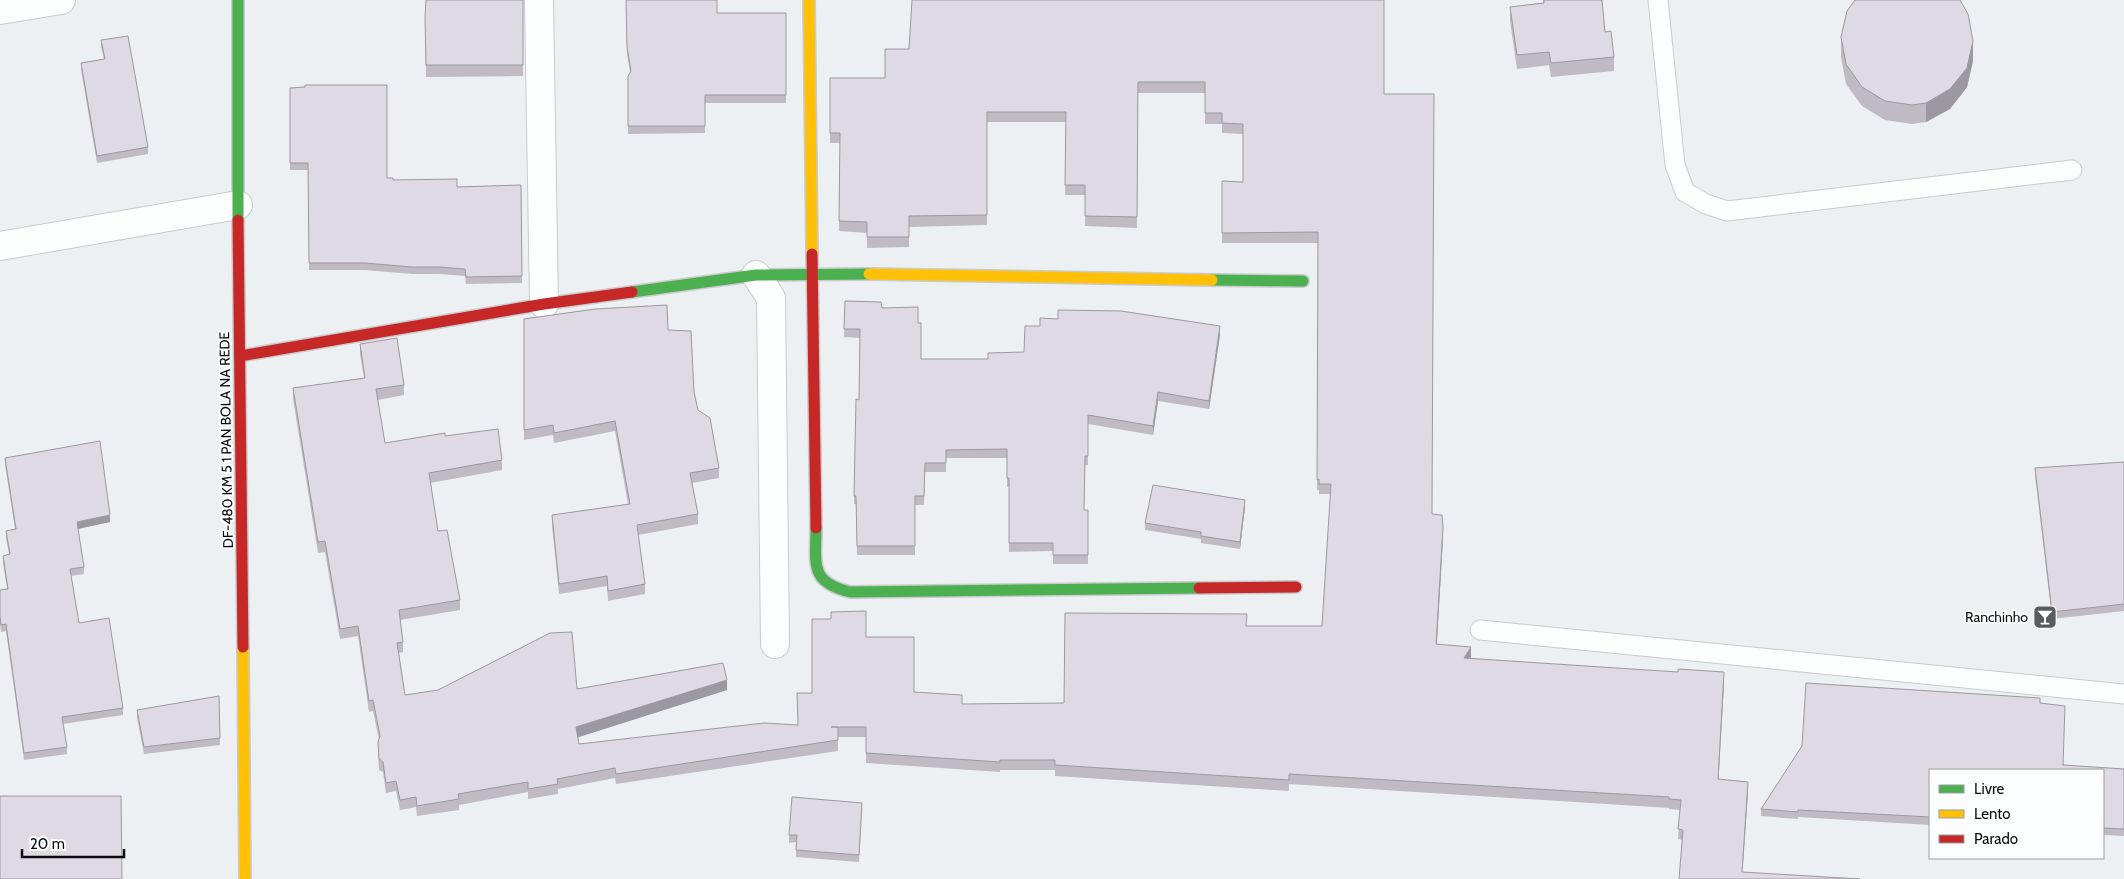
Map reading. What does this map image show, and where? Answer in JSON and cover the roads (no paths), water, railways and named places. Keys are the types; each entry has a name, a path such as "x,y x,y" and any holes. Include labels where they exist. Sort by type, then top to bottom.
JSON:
{"street":[{"path":"0,10 61,0"},
{"name":"DF-480 KM 5 1 PAN BOLA NA REDE","path":"238,0 238,205 245,879"},
{"path":"810,0 816,565 820,578 828,586 850,592 1296,587"},
{"path":"539,2 544,304"},
{"path":"0,246 238,205"},
{"path":"240,356 544,304 756,275 813,273 1303,281"},
{"path":"756,275 771,298 775,644"}],"lane":[{"path":"1658,0 1675,165 1685,192 1706,204 1727,211 2072,170"},
{"path":"1480,630 2124,694"}],"place":[{"name":"Ranchinho","path":"2045,617"}]}
